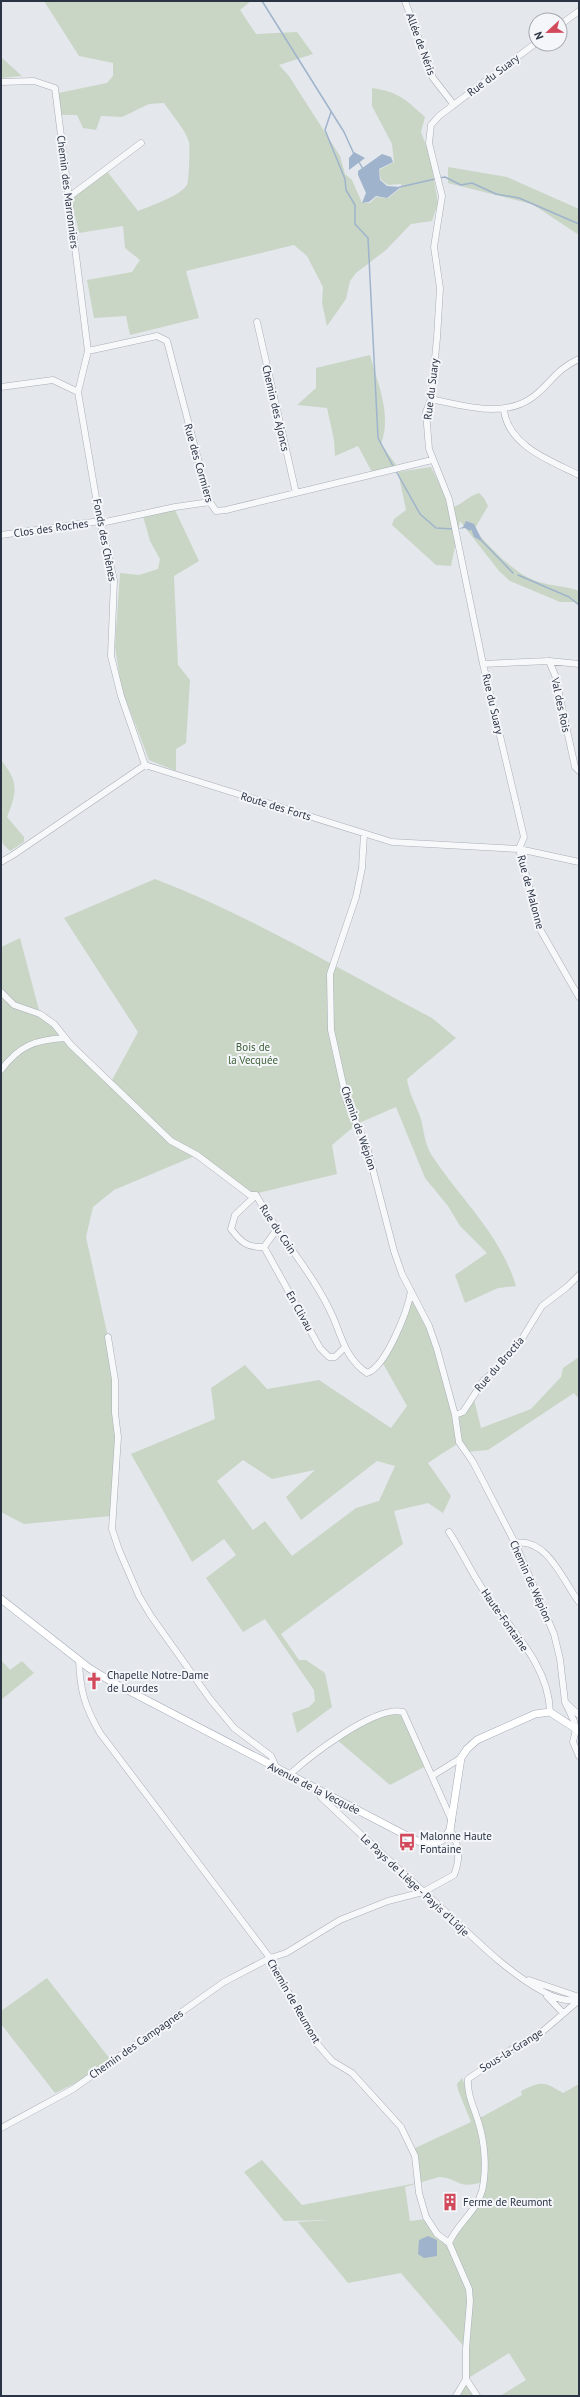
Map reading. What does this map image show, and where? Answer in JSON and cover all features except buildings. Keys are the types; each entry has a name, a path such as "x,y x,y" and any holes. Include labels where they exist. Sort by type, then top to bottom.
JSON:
{"main road":[{"name":"Avenue de la Vecquée","path":"1,1599 79,1660 112,1682 415,1840 428,1845 438,1843 445,1838 450,1830"},
{"path":"450,1830 461,1758 467,1748 489,1733 535,1714 550,1712 577,1730"}],"street":[{"name":"Allée de Néris","path":"405,1 433,78 454,105"},
{"path":"568,19 579,11"},
{"name":"Rue du Suary","path":"519,849 524,837 483,664 448,499 429,449 426,412 431,399 438,338 440,288 434,247 442,196 429,143 429,132 431,125 439,116 528,49"},
{"name":"Chemin des Marronniers","path":"1,82 34,81 56,88 88,351"},
{"path":"69,197 141,143"},
{"name":"Chemin des Ajoncs","path":"257,322 296,493"},
{"name":"Rue des Cormiers","path":"88,351 157,336 166,341 213,509 220,511 432,460"},
{"path":"1,387 53,380 78,392 88,351"},
{"path":"431,399 504,410 530,399 565,365 579,359"},
{"name":"Fonds des Chênes","path":"78,392 100,522 114,580 111,656 121,696 145,765"},
{"path":"504,410 514,433 527,449 579,475"},
{"name":"Clos des Roches","path":"1,535 100,522 210,502"},
{"name":"Val des Rois","path":"483,664 549,661 579,664"},
{"name":"Val des Rois","path":"549,661 555,675 575,767 579,772"},
{"path":"1,862 145,765"},
{"name":"Route des Forts","path":"145,765 364,834 411,844 478,845 519,849 579,862"},
{"name":"Chemin de Wépion","path":"364,834 362,868 356,897 330,974 331,1030 348,1102 367,1147 394,1251 437,1349 455,1415 459,1442 473,1462 515,1543 555,1637 560,1659 565,1702 577,1730"},
{"name":"Rue de Malonne","path":"519,849 541,931 579,997"},
{"name":"Rue du Coin","path":"1,992 14,1005 40,1014 54,1024 70,1045 171,1141 197,1155 250,1195 256,1195 277,1229 319,1286 344,1348 358,1367 367,1373 373,1371 399,1329 411,1291"},
{"path":"1,1070 14,1053 32,1043 66,1038"},
{"path":"256,1195 235,1215 232,1229 240,1242 252,1248 264,1247 277,1229"},
{"name":"En Clivau","path":"264,1247 320,1348 329,1357 335,1357 344,1348"},
{"name":"Rue du Broctia","path":"455,1415 463,1412 484,1380 497,1369 520,1342 542,1306 551,1297 567,1288 579,1275"},
{"path":"108,1337 114,1380 114,1413 118,1437 112,1529 119,1550 139,1596 150,1616 210,1699 234,1728 271,1756 277,1769"},
{"name":"Haute-Fontaine","path":"449,1532 481,1587 540,1670 548,1692 550,1712"},
{"path":"515,1543 524,1541 536,1544 548,1556 579,1602"},
{"name":"Chemin de Reumont","path":"79,1660 80,1685 86,1708 100,1733 270,1958 313,2038 332,2061 352,2073 401,2127 415,2156 419,2192 426,2217 437,2234 449,2243 469,2289 470,2301 466,2349 466,2379"},
{"path":"565,1702 579,1715"},
{"path":"289,1775 315,1753 349,1730 377,1716 396,1711 403,1712 452,1821"},
{"path":"577,1730 573,1742 579,1756"},
{"path":"432,1776 461,1758"},
{"name":"Le Pays de Liège - Payis d'Lîdje","path":"318,1790 321,1797 423,1892 518,1976 542,1992 573,2001 579,1998"},
{"name":"Chemin des Campagnes","path":"1,2128 73,2089 224,1982 270,1958 286,1952 340,1920 366,1908 423,1892 454,1875 459,1856 450,1830"},
{"name":"Le Pays de Liège - Payis d'Lîdje","path":"518,1976 579,1998"},
{"path":"542,1992 563,2013"},
{"name":"Sous-la-Grange","path":"449,2243 456,2229 473,2209 481,2193 485,2172 479,2122 470,2099 468,2079 498,2058 543,2031 579,1998"},
{"path":"456,2396 466,2379 477,2396"}],"green space":[{"path":"44,1 251,1 240,10 256,34 297,32 313,54 279,65 289,76 340,156 345,174 352,180 362,203 370,203 376,197 388,198 402,187 401,184 388,185 381,180 379,170 394,162 392,144 372,106 372,88 389,92 401,97 425,117 421,132 430,156 438,203 432,221 411,224 386,250 356,273 350,281 346,299 327,326 322,303 323,287 307,256 294,245 186,271 199,318 130,335 126,316 94,318 87,280 132,272 140,260 125,248 123,226 79,233 71,197 106,170 138,211 164,200 178,193 187,185 189,142 181,127 164,103 149,104 122,117 101,116 96,130 83,128 77,115 61,115 58,93 107,83 113,76 113,63 79,56"},
{"path":"1,46 2,58 22,76 1,78"},
{"path":"448,167 507,177 579,209 579,235 532,204 448,183"},
{"path":"370,355 383,400 385,422 381,444 397,466 373,474 358,446 335,456 334,440 327,408 297,405 316,388 316,368"},
{"path":"431,467 451,508 479,493 484,498 488,506 474,530 504,560 520,573 529,578 539,582 579,591 579,606 575,602 560,602 510,581 499,571 460,521 451,566 436,565 392,525 394,519 406,510 398,472"},
{"path":"175,510 199,561 174,576 178,665 190,680 186,743 176,749 176,771 149,760 121,687 115,646 120,573 139,575 158,569 160,559 150,541 143,516"},
{"path":"1,760 11,775 14,787 13,801 7,817 24,837 24,842 10,851 3,844 1,836"},
{"name":"Bois de la Vecquée","path":"155,879 226,910 295,944 432,1018 456,1038 407,1079 408,1084 420,1116 425,1140 431,1154 490,1233 509,1267 516,1286 498,1288 465,1303 455,1275 487,1253 460,1226 448,1206 425,1178 396,1107 357,1124 332,1145 337,1174 250,1195 197,1155 114,1190 93,1207 86,1237 108,1337 118,1437 111,1516 24,1524 1,1512 1,947 20,938 40,1014 111,1082 138,1032 64,918"},
{"path":"411,1291 429,1326 455,1414 463,1412 473,1395 481,1428 531,1409 561,1377 563,1368 579,1357 579,1399 574,1393 488,1450 466,1452 459,1443 428,1463 451,1496 443,1513 428,1503 394,1511 403,1544 281,1634 299,1660 306,1660 325,1673 332,1707 297,1733 292,1713 309,1707 315,1701 314,1690 265,1619 243,1632 206,1578 236,1555 224,1539 192,1562 131,1454 215,1419 211,1388 245,1365 267,1389 319,1380 391,1428 407,1406 381,1360 399,1329","holes":["243,1460 272,1479 315,1470 286,1497 301,1520 377,1461 395,1466 379,1501 356,1508 292,1556 265,1521 253,1530 217,1481"]},
{"path":"1,1660 10,1670 22,1661 34,1673 1,1700"},
{"path":"403,1712 426,1766 390,1785 336,1739 377,1716"},
{"path":"47,1978 110,2059 82,2080 55,2093 1,2024 1,2011"},
{"path":"462,2078 478,2119 522,2095 521,2091 534,2085 546,2084 563,2093 579,2084 579,2396 500,2396 526,2380 509,2353 467,2379 477,2396 456,2396 466,2379 466,2349 401,2273 348,2283 298,2222 331,2220 284,2221 244,2172 262,2160 302,2205 417,2183 413,2149 471,2122 457,2084","holes":["439,2177 468,2185 483,2182 473,2209 449,2243 427,2219 410,2221 405,2187"]}],"water":[{"path":"354,152 365,158 349,170 349,158"},
{"path":"382,154 391,157 393,162 379,169 380,180 387,186 401,187 387,198 376,196 369,202 362,203 366,193 358,175 358,171"},
{"path":"466,521 474,524 483,542 474,537 471,529 470,531 465,528 458,529 463,527"},
{"path":"428,2236 437,2240 437,2256 424,2258 418,2254 419,2240"}],"waterway":[{"path":"262,1 344,132 354,154"},
{"path":"331,112 325,130 345,179 346,190 355,205 355,224 368,238 378,438 394,468"},
{"path":"359,162 363,169"},
{"path":"439,178 445,177 461,185 472,183 496,194 519,198 579,224"},
{"path":"400,187 435,179"},
{"path":"396,471 420,514 436,528 454,529"},
{"path":"482,541 513,573"},
{"path":"518,575 569,597 579,605"}],"place":[{"name":"Chapelle Notre-Dame de Lourdes","path":"94,1681"},
{"name":"Malonne Haute Fontaine","path":"407,1842"},
{"name":"Ferme de Reumont","path":"450,2202"}]}
